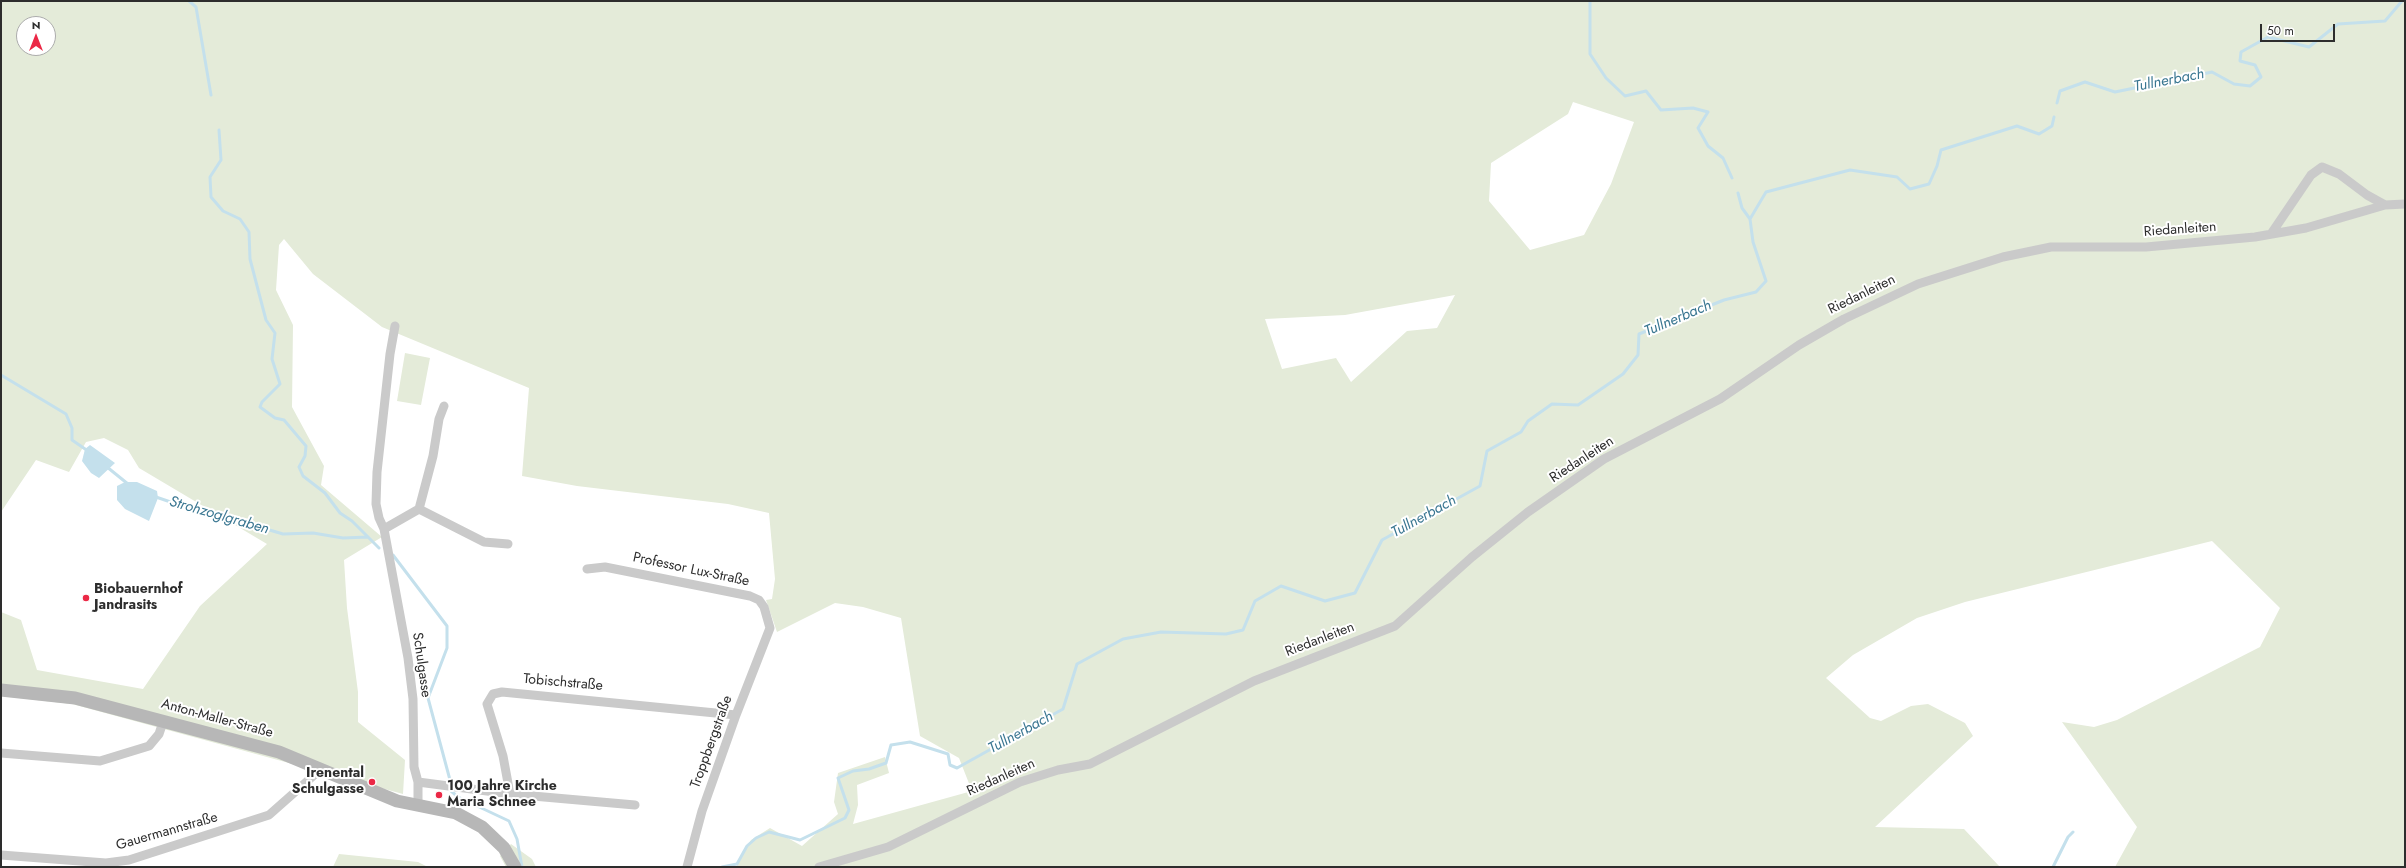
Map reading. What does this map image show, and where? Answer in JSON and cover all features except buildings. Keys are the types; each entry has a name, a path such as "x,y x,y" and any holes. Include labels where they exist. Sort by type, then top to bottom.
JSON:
{"street":[{"path":"2271,234 2311,175 2322,167 2339,174 2366,195 2385,205"},
{"name":"Riedanleiten","path":"818,867 888,847 1020,782 1058,770 1090,764 1254,681 1395,626 1472,557 1528,512 1604,458 1720,399 1799,345 1844,318 1918,284 2003,257 2051,247 2146,247 2208,242 2306,228 2385,205 2405,204"},
{"name":"Schulgasse","path":"395,326 390,354 376,472 376,504 384,529 408,658 413,699 414,767 418,782 418,806"},
{"path":"384,529 419,509 434,456 439,420 444,406"},
{"path":"419,509 484,542 508,544"},
{"name":"Professor Lux-Straße","path":"587,569 605,567 750,596 759,600 764,607 770,628"},
{"name":"Troppbergstraße","path":"687,867 702,811 736,715 770,628"},
{"name":"Anton-Maller-Straße","path":"1,690 75,698 279,752 396,801 456,813 482,826 504,848 516,867"},
{"name":"Tobischstraße","path":"510,794 503,756 487,704 493,694 502,692 542,695 736,715"},
{"path":"1,752 100,761 149,746 159,734 163,722"},
{"name":"Gauermannstraße","path":"1,855 106,863 129,860 269,815 322,769"},
{"path":"418,782 510,794 635,805"}],"green space":[{"path":"1,1 2405,1 2405,867 2115,867 2137,827 2062,722 2094,727 2117,720 2260,647 2280,608 2212,541 1965,602 1917,618 1853,655 1826,678 1870,718 1881,721 1911,706 1928,704 1965,723 1973,736 1875,827 1964,829 2000,867 736,867 751,840 770,828 802,846 838,814 834,802 838,773 885,757 889,773 857,785 858,805 853,824 972,791 959,758 920,736 901,618 863,607 835,603 777,632 766,600 772,599 775,579 769,513 728,504 577,486 522,476 529,388 382,327 313,274 284,239 279,245 276,290 293,325 292,407 324,466 321,485 382,537 344,560 347,608 358,692 358,722 405,760 403,794 72,704 1,696 1,612 21,620 37,670 143,689 200,606 267,544 139,468 128,450 104,438 86,442 69,472 36,460 1,512","holes":["1573,102 1634,122 1611,184 1584,235 1530,250 1489,201 1491,163 1568,114","1455,295 1437,328 1407,331 1351,382 1336,358 1282,369 1265,319 1345,315"]},
{"path":"405,353 430,358 421,405 397,401"},
{"path":"511,844 532,859 536,867 506,867 500,856"},
{"path":"339,854 418,862 428,867 333,867"}],"water":[{"path":"90,445 115,463 99,478 91,473 82,461 85,449"},
{"path":"125,482 137,482 157,491 158,498 149,521 125,509 117,500 117,486"}],"waterway":[{"path":"189,1 196,7 211,95"},
{"path":"1590,1 1590,54 1606,78 1625,96 1646,91 1661,110 1693,108 1708,112 1698,128 1708,146 1723,158 1732,178"},
{"name":"Tullnerbach","path":"2057,103 2060,91 2085,82 2115,92 2212,72 2234,84 2250,86 2261,77 2255,65 2240,61 2241,52 2268,37 2309,47 2338,24 2385,21 2402,1"},
{"name":"Tullnerbach","path":"722,867 737,864 747,846 756,838 769,832 800,840 845,818 849,810 838,778 853,771 869,769 886,763 891,745 910,742 948,754 950,765 957,768 1063,709 1077,664 1123,639 1161,632 1226,634 1243,630 1255,601 1281,586 1325,601 1355,593 1382,540 1480,486 1487,451 1521,432 1528,421 1552,404 1578,405 1623,374 1638,355 1639,334 1724,300 1756,292 1766,281 1753,242 1750,219 1766,192 1850,170 1897,177 1910,189 1929,184 1937,166 1941,150 2017,126 2039,134 2052,126 2054,117"},
{"path":"219,130 221,160 210,177 211,197 223,211 240,219 249,232 250,259 266,320 275,333 272,359 280,384 262,402 260,407 275,418 284,420 306,446 305,456 299,467 303,476 325,493 340,513 352,521 379,548"},
{"path":"1738,193 1742,208 1750,219"},
{"name":"Strohzoglgraben","path":"1,375 66,414 72,428 72,440 88,451"},
{"name":"Strohzoglgraben","path":"107,467 128,484"},
{"name":"Strohzoglgraben","path":"156,497 217,518 246,523 283,534 313,533 343,538 368,537"},
{"path":"393,555 447,626 447,648 428,698 450,780"},
{"path":"451,791 458,797 509,821 517,839 522,867"},
{"path":"2053,867 2068,837 2073,832"}],"place":[{"name":"Biobauernhof Jandrasits","path":"86,598"},
{"name":"Irenental Schulgasse","path":"372,782"},
{"name":"100 Jahre Kirche Maria Schnee","path":"439,795"}]}
